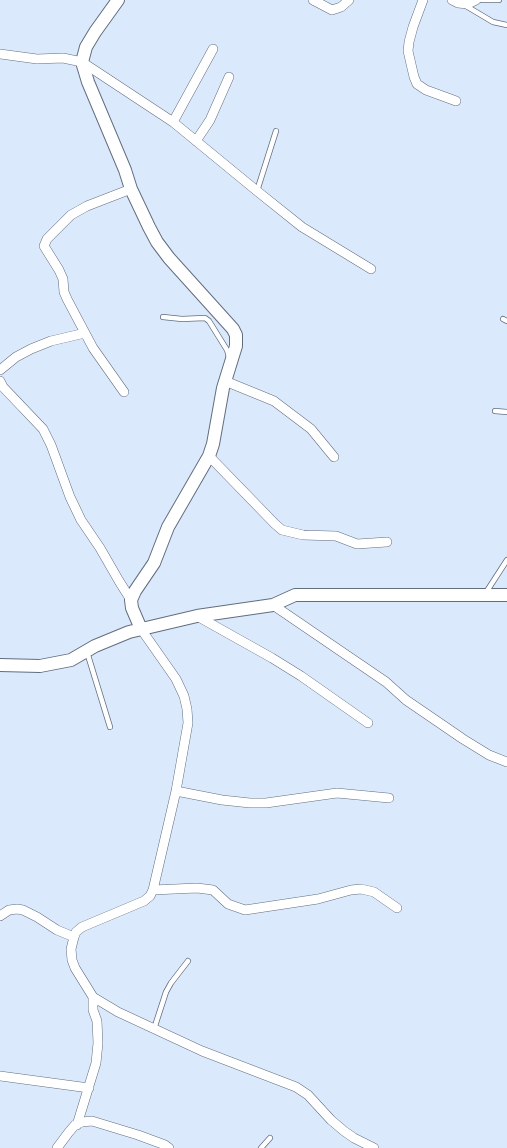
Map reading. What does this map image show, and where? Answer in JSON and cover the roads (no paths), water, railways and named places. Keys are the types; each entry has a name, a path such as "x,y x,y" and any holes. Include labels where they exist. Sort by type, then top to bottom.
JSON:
{"street":[{"path":"118,0 86,47 82,62 88,82 125,170 130,189 157,242 169,258 233,329 236,335 236,346 223,388 209,456 168,527 154,564 134,591 131,600 132,608 141,629 176,679 184,696 187,709 188,723 176,791 153,890 150,896 144,901 82,927 76,932 71,949 72,960 75,968 93,997 118,1012 202,1051 296,1087 308,1095 331,1120 344,1131 374,1148"},
{"path":"313,0 332,10 341,7 349,0"},
{"path":"423,0 409,42 408,51 414,77 417,84 426,90 456,101"},
{"path":"452,0 458,3 468,4 476,0"},
{"path":"173,122 213,49"},
{"path":"0,54 38,59 63,58 82,62 173,122 302,227 371,269"},
{"path":"196,141 210,120 229,77"},
{"path":"124,392 101,360 85,333 64,292 63,279 44,246 44,243 47,238 71,214 130,189"},
{"path":"0,370 16,357 31,349 51,341 85,333"},
{"path":"0,381 3,387 43,429 51,445 70,497 81,520 100,548 118,581 131,600"},
{"path":"226,381 274,401 311,429 334,457"},
{"path":"209,456 282,530 303,535 336,536 357,544 387,542"},
{"path":"0,665 40,666 71,660 86,651 128,632 197,616 273,605 295,595 507,596"},
{"path":"273,605 386,682 406,700 458,736 489,755 507,762"},
{"path":"197,616 301,676 368,723"},
{"path":"176,791 222,800 266,804 337,793 389,798"},
{"path":"153,890 197,888 213,890 228,904 245,910 318,899 351,890 361,889 374,892 398,908"},
{"path":"0,916 9,910 23,910 37,916 57,930 74,937"},
{"path":"77,1125 96,1063 98,1043 93,997"},
{"path":"0,1076 89,1088"},
{"path":"57,1148 69,1132 77,1125 82,1122 92,1121 158,1142 168,1148"}],"lane":[{"path":"481,0 499,0"},
{"path":"462,3 493,22 507,25"},
{"path":"256,191 276,131"},
{"path":"163,317 182,319 205,318 209,321 227,350 230,365"},
{"path":"495,411 507,412"},
{"path":"484,596 507,560"},
{"path":"86,651 110,727"},
{"path":"154,1029 166,992 171,983 188,962"},
{"path":"261,1148 270,1138"}]}
